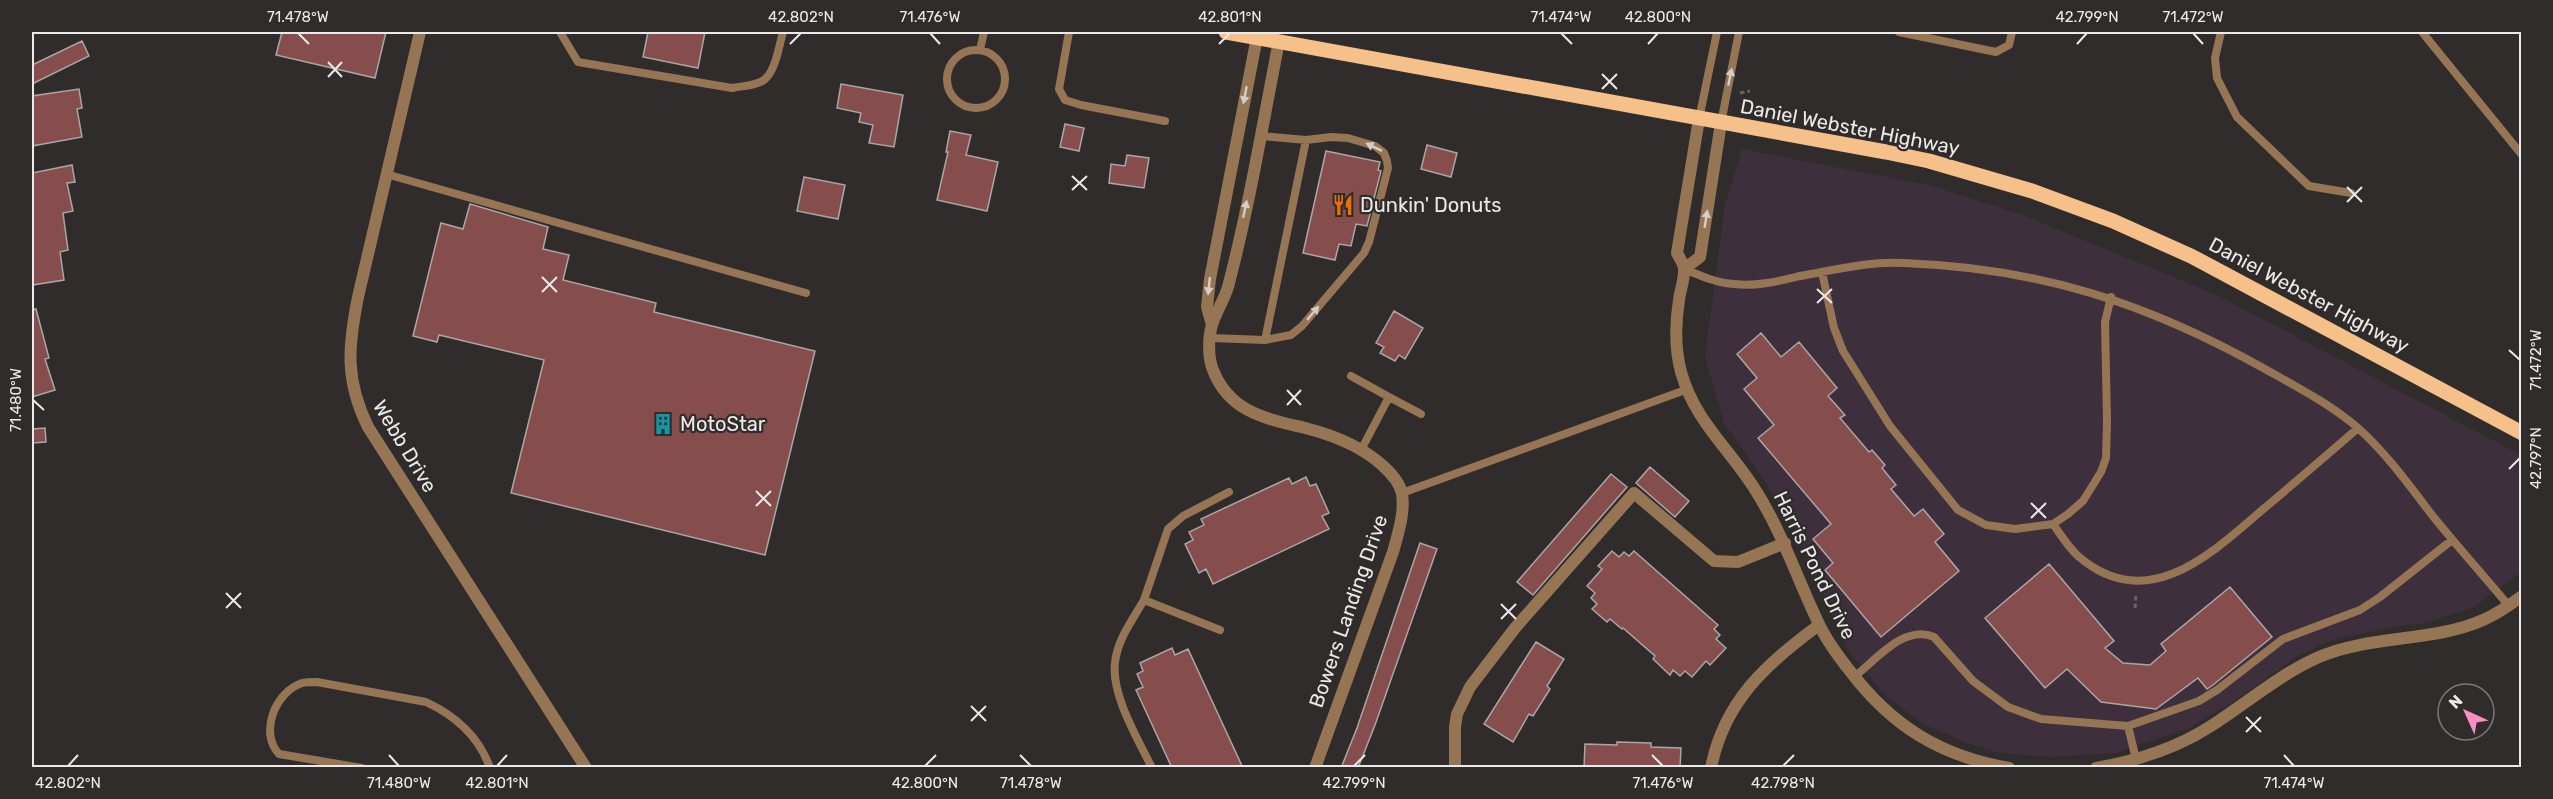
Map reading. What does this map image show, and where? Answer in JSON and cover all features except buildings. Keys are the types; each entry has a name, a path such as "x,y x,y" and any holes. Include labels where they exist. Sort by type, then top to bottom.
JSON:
{"main road":[{"name":"Daniel Webster Highway","path":"1226,32 1929,161 2032,191 2113,221 2230,274 2522,432"}],"street":[{"name":"Webb Drive","path":"420,32 351,333 349,360 357,405 410,495 561,725 586,768"},
{"name":"Bowers Landing Drive","path":"1257,37 1210,279 1207,307 1211,332 1209,354 1212,369 1223,389 1251,413 1350,443 1372,456 1391,473 1402,493 1402,515 1393,552 1315,768"},
{"name":"Bowers Landing Drive","path":"1211,332 1227,287 1261,136 1279,41"},
{"name":"Harris Pond Drive","path":"1699,119 1677,252 1684,270 1676,315 1676,338 1682,374 1700,417 1756,490 1785,543 1819,625 1854,677 1879,705 1916,735 1962,756 2009,768"},
{"name":"Harris Pond Drive","path":"1684,270 1700,257 1721,123"},
{"path":"1455,768 1457,714 1470,687 1515,628 1634,493 1714,561 1726,563 1738,561 1785,543"},
{"path":"2096,768 2136,759 2182,742 2210,727 2293,671 2319,657 2364,644 2455,629 2483,621 2522,596"},
{"path":"1712,768 1724,729 1743,694 1772,661 1819,625"}],"lane":[{"path":"560,32 578,62 732,88 765,80 773,65 783,32"},
{"path":"980,50 984,32"},
{"path":"1069,32 1059,89 1065,100 1165,121"},
{"path":"1699,119 1717,32"},
{"path":"1721,123 1739,32"},
{"path":"1899,32 1996,52 2009,45 2012,32"},
{"path":"2221,32 2215,58 2217,78 2237,117 2309,186 2351,193"},
{"path":"2422,32 2522,155"},
{"path":"980,50 997,59 1002,66 1005,85 1001,94 988,106 969,107 953,97 947,78 954,60 962,54 980,50"},
{"path":"1211,332 1265,340 1291,335 1302,326 1364,253 1376,218 1388,168 1384,153 1375,146 1339,138 1306,140 1261,136"},
{"path":"1265,340 1306,140"},
{"path":"386,174 806,293"},
{"path":"1684,270 1711,280 1736,285 1765,284 1822,272 1893,262 1937,264 2010,273 2110,297 2156,314 2248,359 2335,410 2358,428 2390,462 2452,540 2509,606"},
{"path":"1822,272 1834,328 1855,373 1890,426 1958,510 1986,525 2015,529 2053,524 2084,501 2102,472 2106,458 2107,421 2105,322 2110,297"},
{"path":"1351,376 1421,414"},
{"path":"1402,493 1688,389"},
{"path":"1361,450 1389,397"},
{"path":"2053,524 2078,556 2093,566 2127,580 2152,581 2168,576 2202,560 2358,428"},
{"path":"1152,768 1130,720 1115,676 1115,662 1121,641 1144,600 1168,529 1184,516 1228,492"},
{"path":"1854,677 1905,636 1926,634 1934,637 1973,681 2008,707 2041,719 2127,726 2199,701 2217,690 2251,661 2283,639 2360,610 2452,540"},
{"path":"1144,600 1220,630"},
{"path":"362,768 279,754 272,747 268,736 271,719 279,703 290,690 303,683 317,682 426,702 442,709 471,734 483,748 490,768"},
{"path":"2127,726 2136,759"}],"path":[{"path":"1740,93 1750,91"},
{"path":"2135,608 2136,593"}],"shaded area":[{"path":"1742,149 1929,185 2023,215 2217,295 2521,455 2521,572 2474,607 2425,623 2392,627 2329,641 2296,657 2233,702 2189,728 2116,753 2050,757 2000,753 1967,743 1923,724 1886,696 1848,650 1795,531 1766,483 1724,423 1705,357 1725,205"}],"place":[{"name":"Dunkin' Donuts","path":"1343,205"},
{"name":"MotoStar","path":"663,424"}]}
